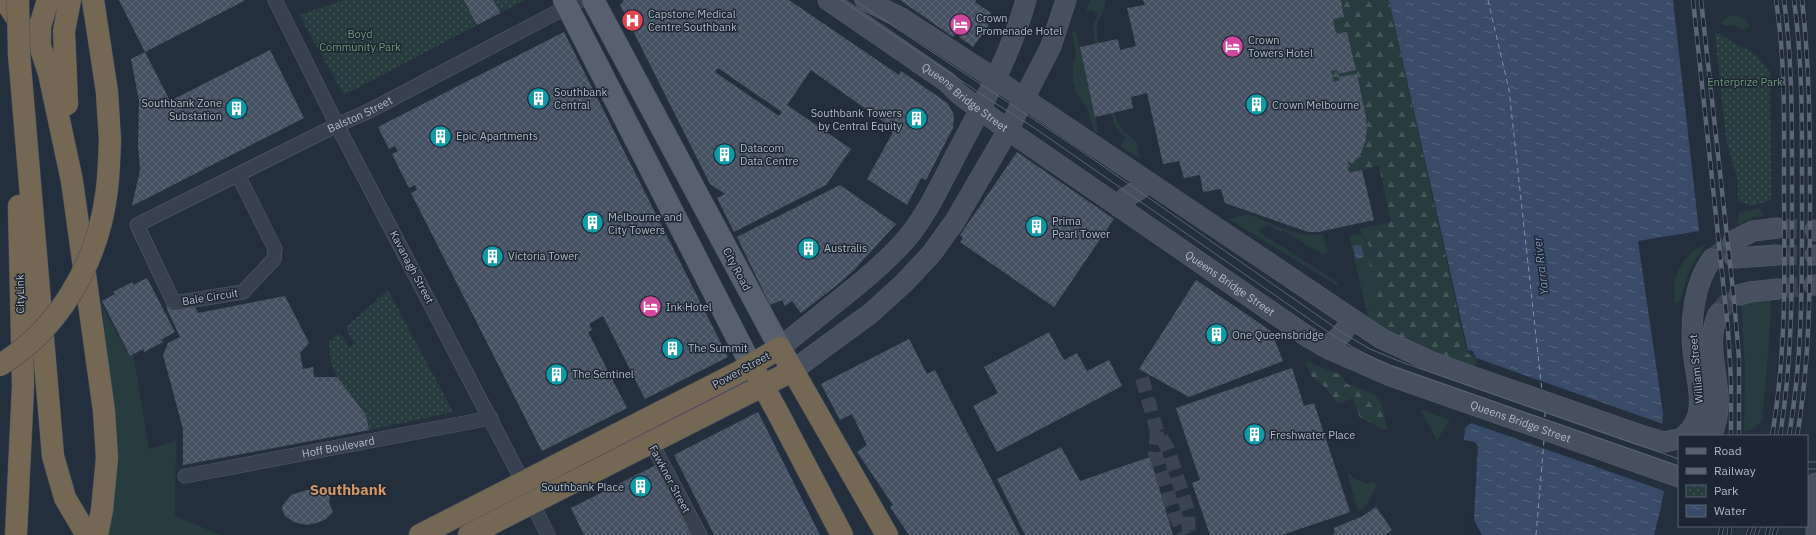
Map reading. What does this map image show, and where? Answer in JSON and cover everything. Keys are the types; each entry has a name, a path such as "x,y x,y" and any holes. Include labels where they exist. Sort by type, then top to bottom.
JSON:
{"highway":[{"path":"5,0 44,58"},
{"path":"18,0 19,54 53,456 65,498 88,535"},
{"path":"48,0 40,26 40,46 52,85 72,181 104,411 106,464 102,510 97,535"},
{"path":"70,0 64,31 72,181"},
{"path":"0,365 26,347 52,321 86,266 100,226 106,196 110,141 107,92 93,0"},
{"name":"CityLink","path":"16,535 23,386 19,248 19,54"},
{"name":"Power Street","path":"420,535 751,365 780,348"},
{"name":"City Road","path":"780,348 887,535"},
{"path":"751,365 842,535"},
{"name":"Power Street","path":"469,535 792,371"},
{"name":"Fawkner Street","path":"641,422 651,442"},
{"name":"Kavanagh Street","path":"523,482 532,503"}],"main road":[{"name":"City Road","path":"593,0 780,348"},
{"path":"571,2 751,365"}],"street":[{"name":"Kavanagh Street","path":"275,0 337,125 523,482"},
{"name":"Queens Bridge Street","path":"828,0 947,82 959,94 1008,130 1323,346 1388,375 1671,472"},
{"path":"865,0 903,18 1351,319 1392,344 1474,377 1675,439"},
{"name":"Power Street","path":"780,348 859,283 900,246 923,214 980,110 995,79 1016,32 1026,0"},
{"name":"Power Street","path":"792,371 871,313 904,284 932,253 955,221 1008,130 1052,46 1066,0"},
{"name":"Balston Street","path":"137,225 337,125 367,112 571,2"},
{"name":"Bale Circuit","path":"137,225 174,303 243,292 271,262 275,254 275,249 238,175"},
{"path":"1119,207 1125,198 1140,190 1145,181"},
{"path":"1777,255 1734,250 1753,231 1778,228"},
{"name":"William Street","path":"1680,435 1694,425 1699,409 1699,398 1692,350 1692,328 1697,293 1710,268"},
{"path":"1739,295 1750,292 1778,289"},
{"name":"William Street","path":"1711,435 1715,427 1719,408 1719,394 1712,339 1718,314"},
{"path":"1323,346 1330,344 1343,333 1351,319"},
{"name":"Hoff Boulevard","path":"185,476 491,418"},
{"name":"Fawkner Street","path":"651,442 700,535"},
{"path":"1815,535 1816,483"},
{"name":"Kavanagh Street","path":"532,503 548,535"},
{"path":"1804,527 1815,535"}],"green space":[{"name":"Boyd Community Park","path":"345,0 525,0 344,95 299,15"},
{"path":"1090,0 1105,0 1106,3 1097,25 1098,43 1095,44 1093,26 1098,14 1090,9 1088,13 1086,11"},
{"path":"1341,0 1389,0 1467,353 1476,358 1475,369 1419,349 1369,320 1365,305 1375,311 1379,310 1377,294 1378,285 1372,273 1369,262 1370,248 1360,229 1391,222 1379,166 1349,173 1347,162 1367,129 1357,74 1338,78 1339,80 1334,82 1331,71 1337,70 1338,74 1356,70 1347,32 1336,34 1333,19 1344,16"},
{"path":"1729,16 1742,17 1747,21 1750,27 1744,30 1734,25 1724,26 1721,23"},
{"path":"1076,31 1099,132 1094,133 1088,110 1077,94 1073,82 1073,64 1076,54 1072,32"},
{"name":"Enterprize Park","path":"1715,32 1755,54 1770,72 1771,200 1752,206 1738,201 1738,181 1726,139"},
{"path":"1115,112 1122,130 1137,142 1140,159 1121,146 1126,138 1116,128 1111,113"},
{"path":"1760,208 1765,216 1754,217 1738,225 1739,212"},
{"path":"1248,214 1275,226 1294,232 1314,235 1323,234 1328,253 1323,255 1283,230 1281,232 1268,225 1258,231 1339,283 1336,285 1229,219"},
{"path":"1362,234 1370,248 1369,260 1372,273 1378,283 1377,294 1380,309 1377,312 1365,305 1349,236"},
{"path":"1706,243 1690,269 1679,303 1675,303 1674,284 1680,267 1691,254"},
{"path":"388,290 453,412 369,430 366,415 337,377 331,363 329,341 339,333 345,340 348,347 356,344 350,337 346,327"},
{"path":"1771,296 1769,343 1762,421 1754,428 1744,431 1745,368 1741,305 1754,299"},
{"path":"102,305 128,354 133,352 149,449 176,441 175,516 221,535 106,535 115,493 114,428"},
{"path":"1306,361 1341,375 1347,384 1374,394 1382,405 1388,431 1360,418 1353,398 1338,404 1326,388 1311,376"},
{"path":"1420,409 1450,420 1437,440"},
{"path":"1347,473 1351,474 1353,478 1367,484 1372,482 1377,484 1367,505 1358,511"}],"water":[{"name":"Yarra River","path":"1389,0 1673,0 1699,231 1638,241 1663,413 1659,489 1664,491 1654,535 1473,535 1478,446 1475,442 1464,440 1465,428 1471,423 1476,358 1472,350 1468,351"},
{"path":"1361,245 1364,257 1356,259 1353,246"}],"pier":[{"path":"1476,358 1663,424 1659,489 1471,423"},
{"path":"1472,516 1482,535 1471,535"}],"building":[{"path":"119,0 244,0 244,1 145,52"},
{"path":"464,0 493,0 500,13 477,25"},
{"path":"624,0 789,0 899,75 901,71 943,100 948,104 954,115 953,128 926,180 921,178 907,205 867,179 892,134 891,127 811,70 787,105 851,149 826,185 734,232 717,198 725,194 710,184 620,5","holes":["718,68 782,112 779,116 715,72"]},
{"name":"Crown Promenade Hotel","path":"900,0 976,0 975,2 991,13 985,22 989,25 973,47 959,37 961,33 958,31 953,37"},
{"name":"Crown Melbourne","path":"1143,0 1341,0 1344,17 1333,19 1336,34 1347,32 1356,70 1338,74 1337,70 1331,71 1334,82 1339,80 1338,77 1357,74 1367,129 1365,143 1360,155 1352,164 1348,161 1347,162 1349,173 1362,170 1374,220 1318,232 1308,232 1225,203 1221,189 1203,192 1200,175 1184,178 1179,161 1163,164 1147,93 1131,97 1133,108 1095,117 1080,47 1118,39 1120,50 1136,46 1127,8 1145,5"},
{"path":"564,32 728,357 645,399 603,316 589,324 592,330 588,332 627,408 542,451 411,193 417,190 415,185 409,188 392,154 398,151 395,146 389,149 378,127"},
{"name":"Southbank Zone Substation","path":"270,50 304,118 132,206 140,170 138,145 139,101 131,59 145,52 170,101"},
{"name":"Prima Pearl Tower","path":"1017,152 1114,219 1054,307 960,242 963,238 960,235"},
{"name":"Australis","path":"840,185 896,224 854,270 801,313 792,301 785,306 782,300 770,305 737,237"},
{"path":"147,278 175,332 161,340 163,342 144,352 143,349 130,356 102,301 115,294 113,292 132,282 133,285"},
{"name":"One Queensbridge","path":"1196,280 1271,331 1283,361 1189,397 1139,369"},
{"path":"190,296 198,313 285,296 309,343 300,353 303,369 313,367 314,377 337,377 366,415 369,430 183,465 183,429 163,355 168,343 180,337 166,307"},
{"path":"1049,332 1064,360 1077,353 1087,371 1109,360 1122,386 997,452 973,406 998,393 984,367"},
{"path":"909,339 927,374 935,370 1020,535 909,535 890,507 893,505 857,452 867,445 852,414 840,420 821,384"},
{"name":"Freshwater Place","path":"1292,368 1304,406 1314,403 1350,512 1282,535 1210,535 1192,483 1200,480 1176,408"},
{"path":"758,412 820,535 714,535 674,455"},
{"path":"1061,447 1080,481 1150,457 1173,535 1025,535 997,479"},
{"name":"Southbank Place","path":"656,465 691,535 584,535 571,508"},
{"path":"307,490 320,491 330,496 329,503 333,512 326,519 317,523 306,525 294,522 285,516 282,509 283,505 291,495"},
{"path":"1376,507 1392,530 1385,535 1332,535 1335,534 1334,528 1363,516"}],"ferry route":[{"path":"1488,0 1509,90 1542,391"},
{"path":"1545,412 1545,421"},
{"path":"1536,535 1544,440"}],"tunnel":[{"path":"1777,228 1815,230"},
{"path":"1712,259 1733,241"},
{"path":"1777,255 1815,255"},
{"path":"1778,289 1814,285"},
{"path":"1718,314 1728,302 1739,295"},
{"path":"1142,378 1157,431 1168,449 1188,511 1189,535"},
{"path":"1157,431 1155,453 1175,515 1185,535"}],"tram line":[{"path":"841,0 1036,129 1320,327 1354,348 1403,370 1678,466"},
{"path":"854,0 1077,148 1343,333 1370,349 1404,363 1678,459"},
{"path":"1808,462 1816,462"},
{"path":"1808,469 1816,469"}],"railway":[{"path":"1693,0 1728,329 1731,381 1731,435"},
{"path":"1701,0 1734,300 1739,358 1739,435"},
{"path":"1772,435 1780,376 1784,315 1784,97 1776,0"},
{"path":"1780,435 1790,347 1792,259 1791,100 1789,50 1784,0"},
{"path":"1789,435 1797,376 1801,316 1802,257 1801,98 1799,49 1794,0"},
{"path":"1797,435 1805,380 1810,266 1809,104 1807,52 1802,0"},
{"path":"1720,535 1722,527"},
{"path":"1729,535 1730,527"},
{"path":"1748,535 1751,527"},
{"path":"1756,535 1759,527"},
{"path":"1767,535 1769,527"},
{"path":"1774,535 1777,527"}],"place":[{"name":"Capstone Medical Centre Southbank","path":"632,20"},
{"name":"Crown Promenade Hotel","path":"961,24"},
{"name":"Crown Towers Hotel","path":"1232,46"},
{"name":"Southbank Central","path":"538,98"},
{"name":"Crown Melbourne","path":"1257,105"},
{"name":"Southbank Zone Substation","path":"237,109"},
{"name":"Southbank Towers by Central Equity","path":"917,119"},
{"name":"Epic Apartments","path":"440,136"},
{"name":"Datacom Data Centre","path":"724,154"},
{"name":"Melbourne and City Towers","path":"592,223"},
{"name":"Prima Pearl Tower","path":"1037,227"},
{"name":"Australis","path":"809,248"},
{"name":"Victoria Tower","path":"492,256"},
{"name":"Ink Hotel","path":"651,307"},
{"name":"One Queensbridge","path":"1217,335"},
{"name":"The Summit","path":"672,348"},
{"name":"The Sentinel","path":"556,374"},
{"name":"Freshwater Place","path":"1255,435"},
{"name":"Southbank Place","path":"640,487"}],"district":[{"name":"Southbank","path":"348,490"}]}
